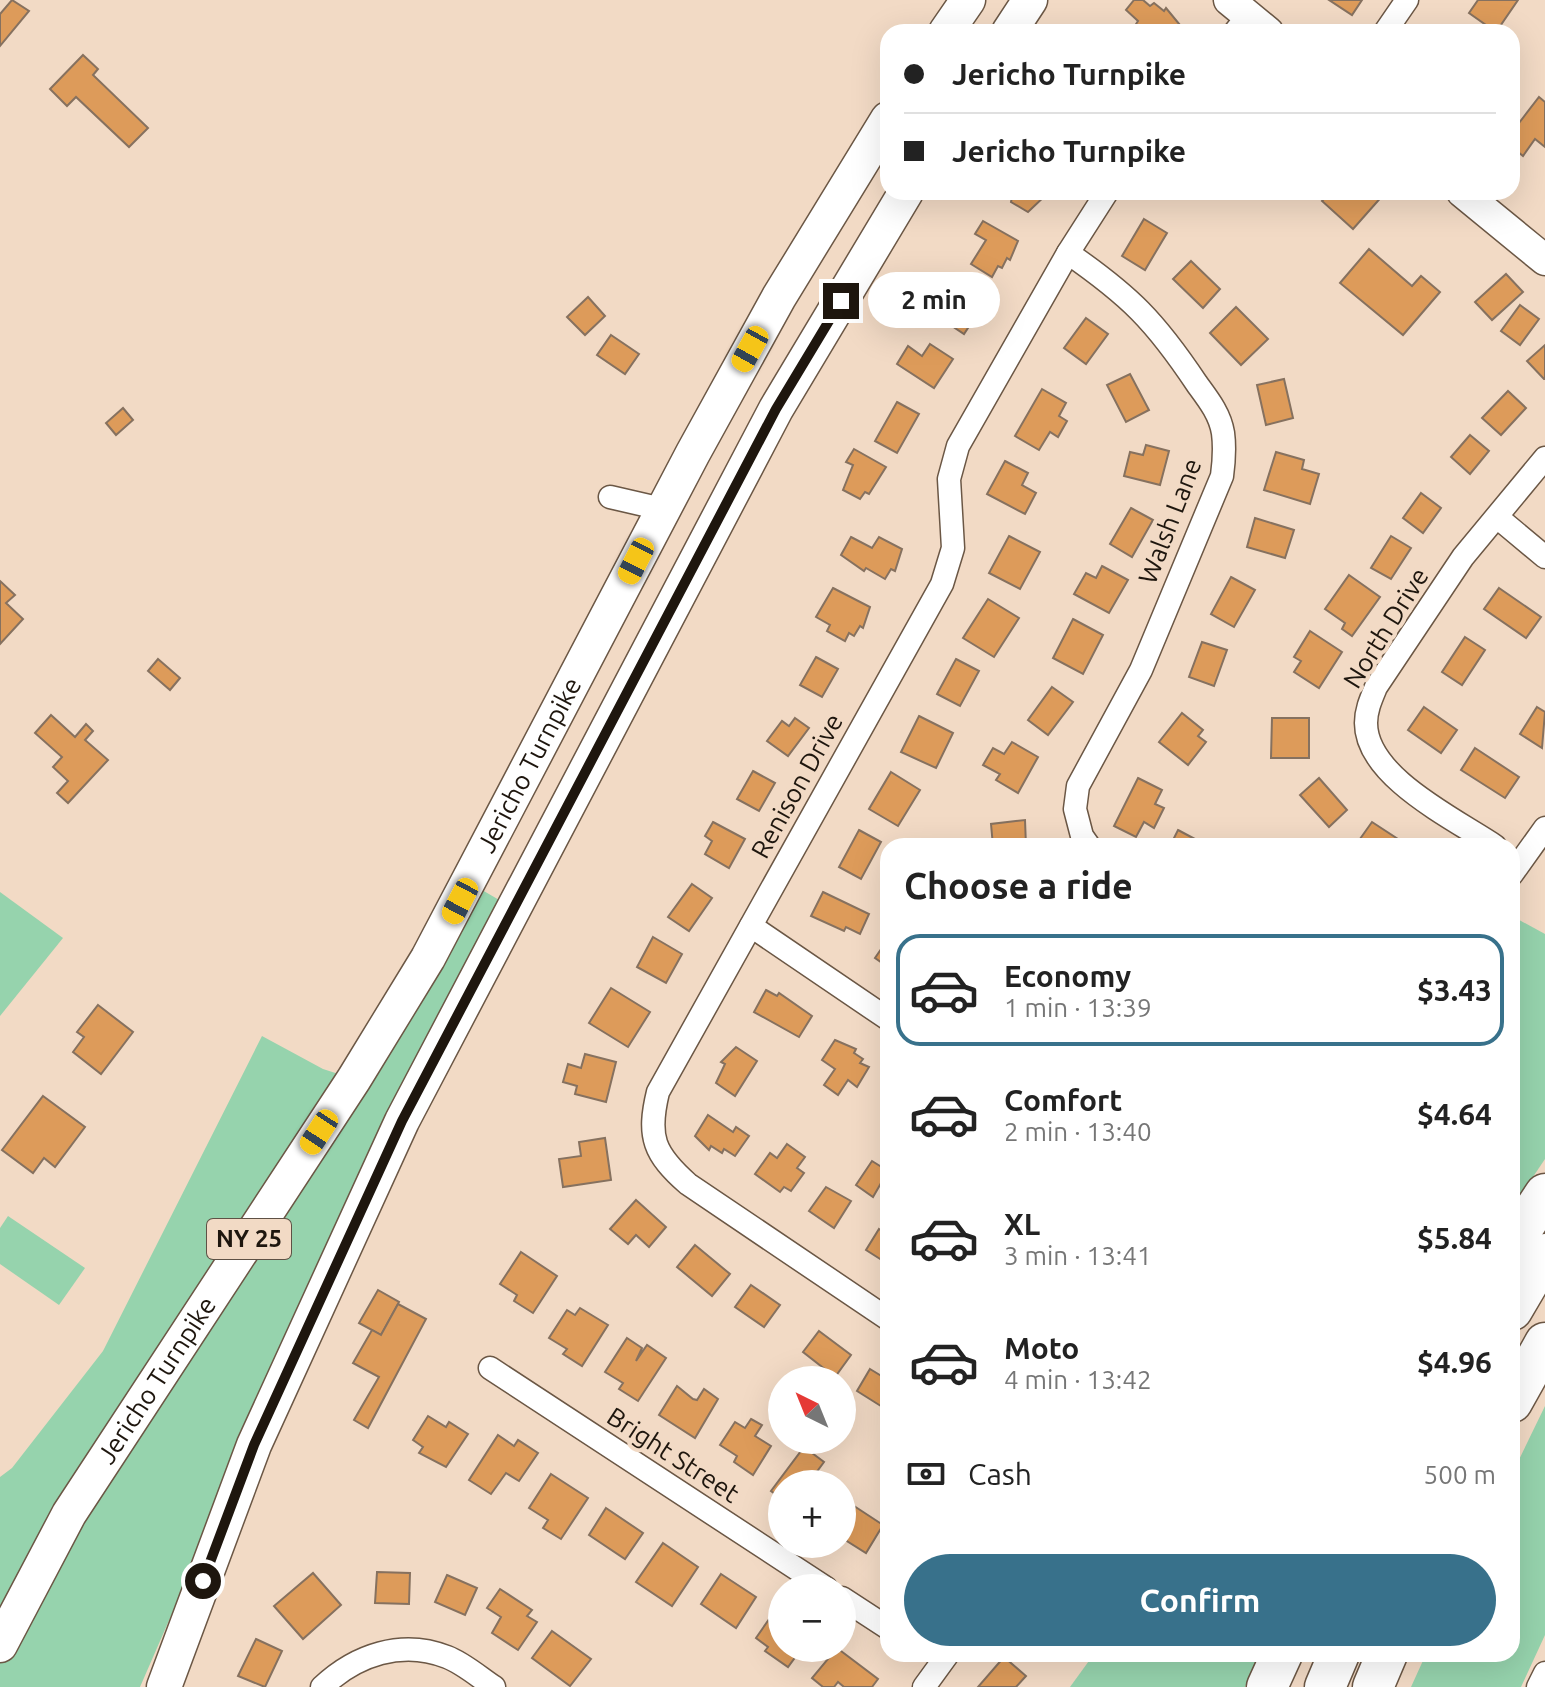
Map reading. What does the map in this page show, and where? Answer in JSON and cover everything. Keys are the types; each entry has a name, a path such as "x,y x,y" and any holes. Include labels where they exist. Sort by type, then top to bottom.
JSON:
{"highway":[{"path":"1520,1232 1545,1194"},
{"path":"1520,1296 1545,1254"},
{"path":"1520,1388 1545,1343"},
{"path":"1267,1687 1278,1662"},
{"path":"1325,1687 1336,1662"},
{"path":"1373,1687 1384,1662"}],"main road":[{"path":"952,24 968,0"},
{"path":"1014,24 1030,0"},
{"name":"Jericho Turnpike","path":"0,1645 69,1514 361,1067 428,958 488,850 662,509 779,297 880,132"},
{"name":"Jericho Turnpike","path":"164,1687 254,1445 386,1154 776,409 901,200"},
{"path":"488,850 531,875"},
{"path":"140,1687 254,1445"},
{"path":"0,1611 69,1514"}],"street":[{"path":"1390,24 1407,0"},
{"name":"Renison Drive","path":"880,1314 688,1184 667,1165 654,1140 652,1120 658,1092 942,584 953,548 949,479 958,446 1068,253 1102,200"},
{"path":"1472,200 1545,260"},
{"name":"Walsh Lane","path":"1068,253 1135,302 1163,332 1216,411 1223,430 1225,454 1222,476 1141,670 1078,786 1075,809 1083,838"},
{"name":"North Drive","path":"1483,838 1395,779 1377,758 1366,725 1376,687 1463,557 1545,458"},
{"path":"610,497 662,509"},
{"path":"1497,517 1545,557"},
{"path":"1520,859 1545,828"},
{"path":"751,926 880,1014"},
{"name":"Bright Street","path":"490,1368 805,1574"},
{"path":"856,1607 880,1623"},
{"path":"322,1687 343,1669 366,1657 409,1650 449,1657 494,1687"},
{"path":"924,1687 936,1662"},
{"path":"1538,1687 1545,1673"}],"green space":[{"path":"470,883 513,908 177,1602 140,1687 0,1687 0,1477 12,1468 103,1351 262,1036 323,1069 354,1079"},
{"path":"0,892 63,938 0,1016"},
{"path":"1520,920 1545,934 1545,1159 1520,1196"},
{"path":"8,1216 85,1268 59,1305 0,1264 0,1228"},
{"path":"1545,1406 1545,1635 1521,1687 1411,1687 1422,1662 1520,1662 1520,1458"},
{"path":"1088,1662 1256,1662 1245,1687 1070,1687"}],"building":[{"path":"12,0 29,11 0,46 0,14"},
{"path":"1134,0 1143,0 1150,6 1154,3 1164,11 1166,8 1179,24 1136,24 1138,21 1126,10"},
{"path":"1329,0 1362,0 1352,15"},
{"path":"1478,0 1518,0 1502,24 1485,24 1469,13"},
{"path":"83,55 98,69 93,75 148,128 129,147 76,97 67,106 50,89"},
{"path":"1539,97 1545,102 1545,147 1535,139 1523,156 1520,154 1520,122"},
{"path":"1011,200 1041,200 1028,212"},
{"path":"1323,200 1379,200 1353,229"},
{"path":"1144,219 1167,233 1145,270 1122,256"},
{"path":"983,221 1018,241 1010,260 1007,258 1002,268 998,266 992,277 971,264 986,240 975,234"},
{"path":"1369,249 1412,286 1421,276 1440,292 1403,335 1340,283"},
{"path":"1191,261 1220,289 1203,308 1173,279"},
{"path":"1506,274 1523,292 1492,320 1475,302"},
{"path":"964,288 985,302 964,334 943,320"},
{"path":"588,297 605,316 585,335 567,317"},
{"path":"1520,305 1539,319 1520,345 1501,331"},
{"path":"1236,307 1268,339 1241,365 1210,333"},
{"path":"1086,318 1108,334 1086,364 1064,348"},
{"path":"611,335 639,354 625,374 597,355"},
{"path":"930,344 953,359 934,388 897,364 908,346 922,356"},
{"path":"1545,345 1545,379 1544,379 1527,361"},
{"path":"1130,374 1149,410 1126,422 1107,385"},
{"path":"1284,379 1293,418 1266,425 1257,385"},
{"path":"1042,389 1066,403 1059,416 1067,421 1058,437 1050,432 1039,450 1015,436"},
{"path":"1508,391 1526,408 1501,435 1482,418"},
{"path":"897,402 919,414 897,453 875,441"},
{"path":"123,408 133,420 116,435 106,423"},
{"path":"1470,435 1489,451 1470,474 1451,457"},
{"path":"1146,445 1169,451 1160,485 1124,476 1130,452 1143,455"},
{"path":"854,449 886,467 869,494 865,492 860,499 843,490 853,465 846,462"},
{"path":"1276,452 1304,460 1302,469 1319,474 1310,504 1264,490"},
{"path":"1005,461 1028,473 1022,485 1036,493 1025,514 987,494"},
{"path":"1421,493 1441,508 1423,533 1403,518"},
{"path":"1131,508 1153,520 1132,557 1110,544"},
{"path":"1255,518 1294,530 1285,558 1247,547"},
{"path":"1009,536 1040,552 1020,589 989,573"},
{"path":"1391,536 1411,548 1391,579 1371,568"},
{"path":"851,537 872,548 879,537 902,549 895,571 891,569 885,579 866,568 864,571 841,555"},
{"path":"1102,566 1128,580 1109,613 1074,594 1086,573 1096,578"},
{"path":"1349,575 1380,597 1352,636 1342,629 1345,623 1325,609"},
{"path":"1231,577 1255,590 1234,627 1211,614"},
{"path":"0,581 15,595 6,603 23,619 0,644"},
{"path":"833,588 870,607 863,628 860,626 854,636 849,633 845,641 827,631 830,625 816,617"},
{"path":"1499,588 1541,617 1526,638 1484,609"},
{"path":"988,599 1019,618 994,657 963,638"},
{"path":"1073,619 1103,635 1083,674 1053,658"},
{"path":"1310,631 1342,652 1319,688 1294,672 1301,661 1294,657"},
{"path":"1465,637 1485,650 1462,685 1442,672"},
{"path":"1202,642 1227,650 1214,686 1189,677"},
{"path":"816,657 838,669 822,697 800,685"},
{"path":"158,659 180,678 170,690 148,671"},
{"path":"956,659 979,671 960,706 937,694"},
{"path":"1052,687 1073,702 1048,735 1028,720"},
{"path":"1424,707 1457,730 1441,753 1408,730"},
{"path":"1537,707 1545,712 1542,748 1520,734"},
{"path":"1182,713 1203,730 1198,736 1206,742 1188,765 1159,742"},
{"path":"51,715 75,737 86,724 93,731 85,740 108,760 68,803 57,793 68,781 53,767 62,757 35,733"},
{"path":"919,716 953,733 936,768 901,752"},
{"path":"795,718 809,728 788,756 767,741 782,721 789,726"},
{"path":"1272,718 1309,718 1309,758 1271,758"},
{"path":"1012,742 1038,757 1018,793 996,780 1000,774 983,765 993,748 1004,754"},
{"path":"1475,748 1519,777 1505,798 1461,770"},
{"path":"753,771 775,783 759,811 737,799"},
{"path":"891,772 920,790 898,826 869,809"},
{"path":"1138,778 1162,790 1155,804 1164,808 1154,828 1144,822 1136,837 1114,826"},
{"path":"1319,778 1347,810 1329,827 1300,795"},
{"path":"1025,820 1026,838 992,838 991,824"},
{"path":"713,822 745,839 729,868 705,854 712,841 705,836"},
{"path":"1372,822 1396,838 1361,838"},
{"path":"859,830 880,841 861,879 839,867"},
{"path":"1178,830 1193,838 1174,838"},
{"path":"692,884 712,898 689,931 668,917"},
{"path":"823,892 869,914 860,934 846,927 844,931 811,916"},
{"path":"653,937 682,954 666,983 637,967"},
{"path":"611,988 650,1012 628,1047 589,1023"},
{"path":"766,990 777,996 779,993 812,1016 799,1037 754,1012"},
{"path":"98,1005 133,1032 101,1074 73,1052 84,1037 77,1032"},
{"path":"835,1040 856,1049 854,1053 863,1059 860,1063 869,1067 857,1087 848,1080 838,1095 824,1085 835,1069 822,1060"},
{"path":"736,1047 757,1061 735,1096 716,1083 725,1064 721,1062"},
{"path":"585,1054 616,1062 606,1102 575,1094 577,1086 563,1082 568,1064 581,1068"},
{"path":"43,1096 85,1127 55,1167 44,1158 33,1173 2,1150"},
{"path":"708,1115 733,1132 736,1127 749,1136 735,1156 711,1146 709,1150 695,1136"},
{"path":"605,1138 611,1180 563,1187 559,1159 581,1156 579,1142"},
{"path":"787,1144 805,1157 797,1168 804,1173 791,1191 784,1187 780,1192 755,1174 770,1153 777,1158"},
{"path":"872,1161 880,1166 880,1185 873,1197 856,1185"},
{"path":"826,1187 851,1201 834,1228 809,1211"},
{"path":"636,1200 666,1227 649,1247 636,1235 628,1244 610,1229"},
{"path":"879,1229 880,1259 866,1250"},
{"path":"695,1245 730,1274 712,1296 677,1267"},
{"path":"521,1252 557,1276 533,1313 514,1301 517,1295 500,1284"},
{"path":"751,1285 780,1305 764,1327 735,1307"},
{"path":"378,1290 399,1302 381,1335 359,1323"},
{"path":"398,1304 426,1319 368,1428 354,1420 379,1377 353,1363 372,1330 381,1335"},
{"path":"580,1308 608,1325 582,1366 563,1354 567,1349 549,1338 567,1310 575,1315"},
{"path":"819,1331 851,1355 843,1366 821,1366 803,1352"},
{"path":"627,1338 642,1348 636,1361 647,1345 666,1358 638,1401 619,1389 623,1383 605,1372"},
{"path":"870,1369 880,1375 880,1405 857,1391"},
{"path":"677,1386 693,1399 697,1400 704,1389 718,1399 695,1438 659,1415"},
{"path":"428,1416 446,1427 449,1422 468,1434 446,1467 419,1453 423,1447 413,1440"},
{"path":"751,1419 762,1425 755,1436 768,1444 768,1451 753,1475 734,1462 737,1456 720,1445 735,1422 745,1428"},
{"path":"498,1435 514,1446 518,1440 538,1453 519,1481 506,1473 491,1494 469,1480"},
{"path":"799,1454 813,1454 824,1462 818,1470 787,1470"},
{"path":"551,1474 588,1498 561,1539 543,1528 548,1520 529,1508"},
{"path":"856,1507 880,1523 880,1530 866,1553 856,1547"},
{"path":"606,1508 643,1533 625,1559 589,1535"},
{"path":"663,1543 698,1567 672,1606 636,1582"},
{"path":"377,1572 410,1573 409,1604 375,1603"},
{"path":"313,1573 341,1605 303,1639 274,1606"},
{"path":"721,1574 756,1597 736,1628 701,1604"},
{"path":"447,1575 477,1588 465,1615 435,1602"},
{"path":"500,1589 532,1610 527,1616 537,1622 518,1650 492,1633 501,1617 487,1608"},
{"path":"768,1621 768,1647 756,1638"},
{"path":"552,1631 591,1659 570,1686 532,1658"},
{"path":"256,1639 282,1651 265,1687 238,1676"},
{"path":"825,1662 856,1662 878,1679 872,1687 844,1687 838,1682 834,1687 823,1687 812,1678"},
{"path":"1000,1662 1010,1662 1026,1676 1016,1687 978,1687"}],"route":[{"path":"203,1581 254,1445 336,1259 402,1121 776,409 841,301"}]}
